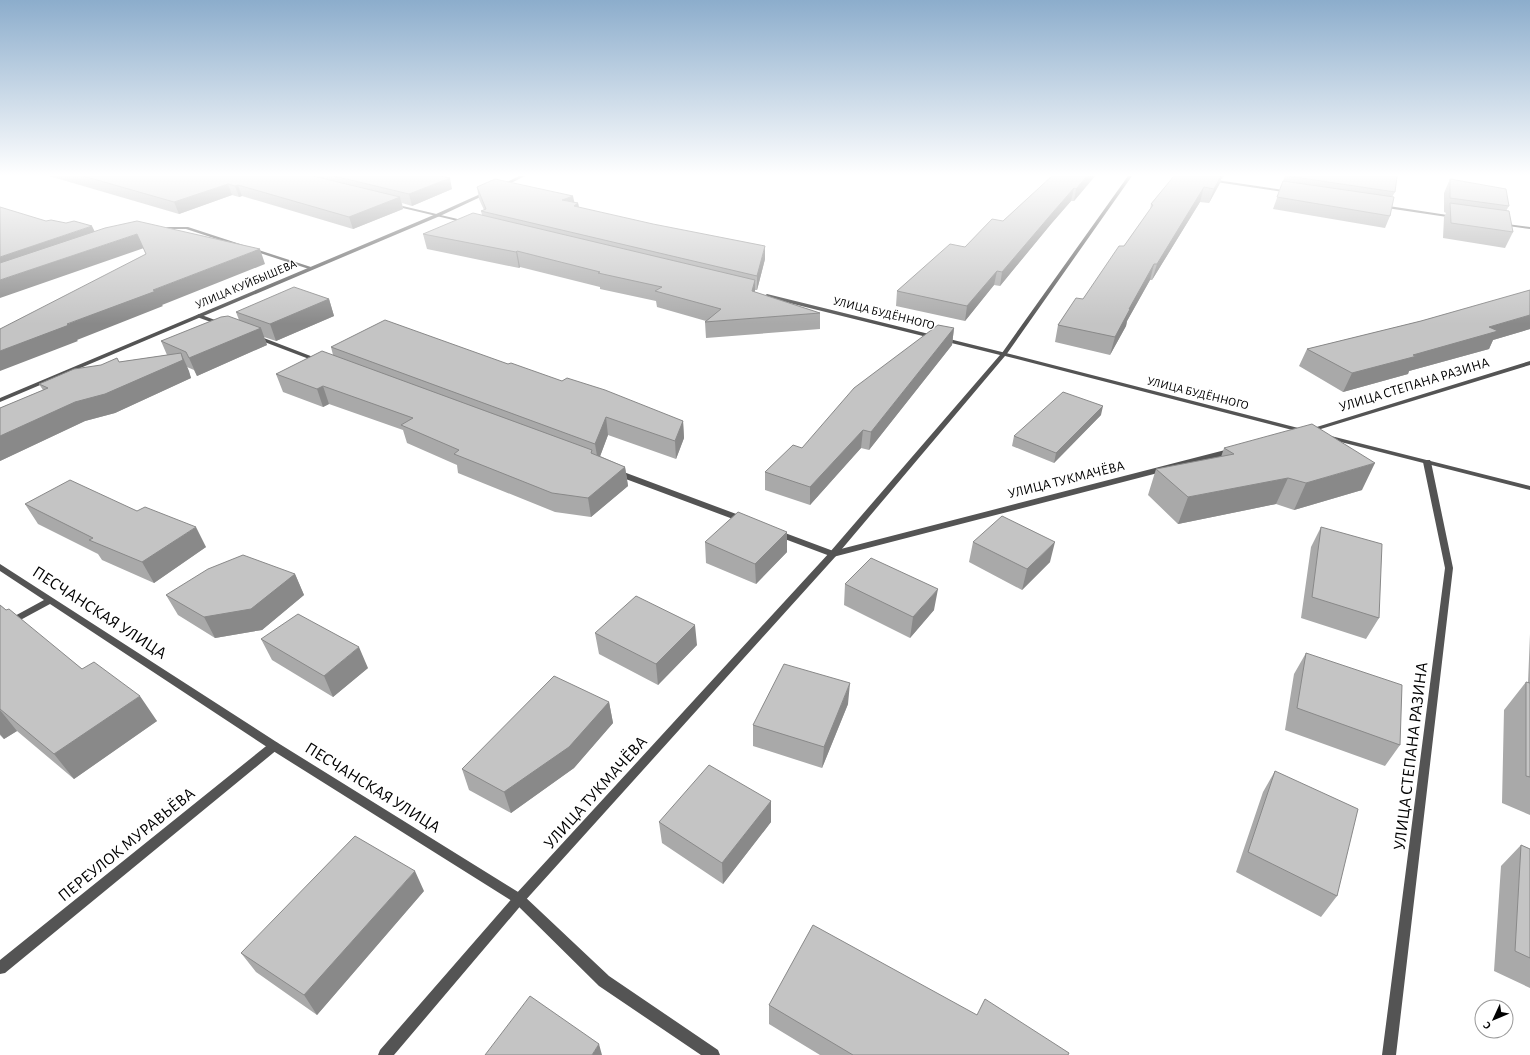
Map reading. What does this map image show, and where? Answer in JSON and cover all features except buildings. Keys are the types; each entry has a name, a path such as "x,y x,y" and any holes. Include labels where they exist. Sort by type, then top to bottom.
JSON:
{"street":[{"name":"УЛИЦА КУЙБЫШЕВА","path":"0,400 413,225"},
{"name":"УЛИЦА ТУКМАЧЁВА","path":"385,1055 518,899 833,554 1004,354 1095,225"},
{"path":"1508,225 1530,228"},
{"path":"152,230 160,228 186,228 311,268"},
{"name":"УЛИЦА БУДЁННОГО","path":"763,295 1004,354 1530,488"},
{"path":"200,316 229,327"},
{"path":"252,336 326,364"},
{"name":"УЛИЦА СТЕПАНА РАЗИНА","path":"1306,432 1530,363"},
{"path":"1291,436 1306,432"},
{"name":"УЛИЦА ТУКМАЧЁВА","path":"833,554 1238,449"},
{"name":"УЛИЦА СТЕПАНА РАЗИНА","path":"1389,1055 1449,568 1427,462"},
{"path":"609,470 751,523"},
{"path":"773,531 833,554"},
{"name":"ПЕСЧАНСКАЯ УЛИЦА","path":"0,567 274,746 518,899 604,981 713,1055"},
{"path":"0,628 50,600"},
{"name":"ПЕРЕУЛОК МУРАВЬЁВА","path":"0,968 274,746"}]}
